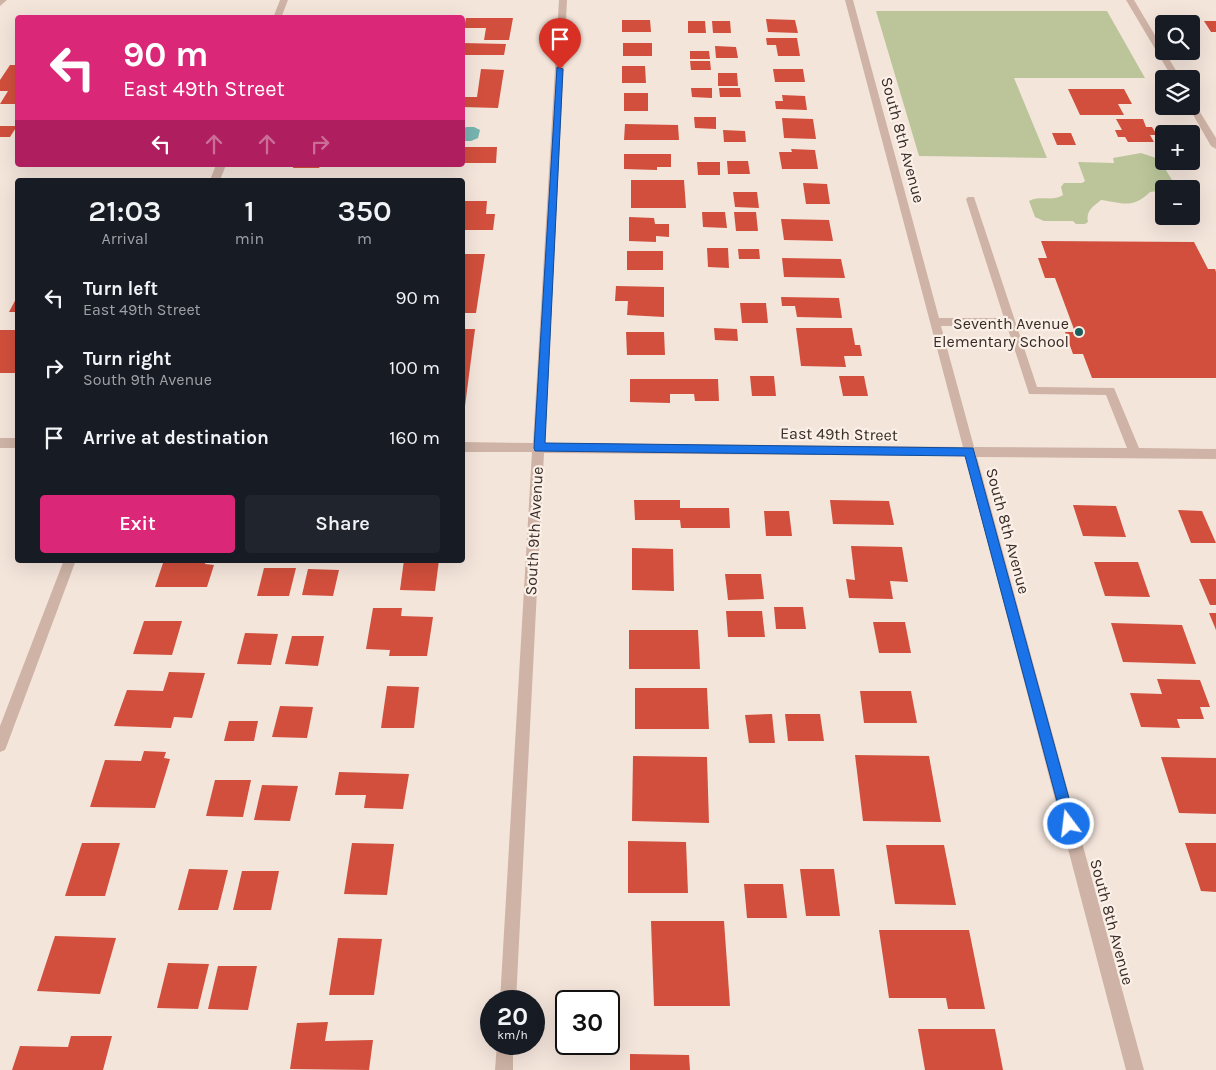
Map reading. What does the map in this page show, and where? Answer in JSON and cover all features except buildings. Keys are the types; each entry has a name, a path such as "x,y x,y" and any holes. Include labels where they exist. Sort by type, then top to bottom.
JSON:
{"street":[{"path":"0,4 3,0"},
{"path":"278,15 284,0"},
{"name":"South 9th Avenue","path":"509,990 563,0"},
{"name":"South 8th Avenue","path":"849,0 1135,1070"},
{"path":"1130,0 1172,70"},
{"path":"1198,115 1216,146"},
{"path":"971,200 1032,391 1110,391 1135,453"},
{"path":"935,322 1010,322"},
{"path":"0,443 15,443"},
{"name":"East 49th Street","path":"465,447 1216,454"},
{"path":"0,745 69,563"},
{"path":"504,1070 505,1055"}],"green space":[{"path":"876,11 1107,11 1145,78 1014,78 1047,158 919,156"},
{"path":"1141,153 1155,158 1155,170 1166,170 1172,180 1155,180 1155,191 1150,192 1133,203 1127,204 1101,200 1091,209 1088,214 1088,222 1085,224 1076,224 1073,221 1044,221 1035,217 1029,201 1059,197 1063,195 1061,187 1064,183 1082,183 1085,181 1078,162 1114,163 1113,158"}],"water":[{"path":"474,127 480,130 478,138 465,141 465,128"}],"place":[{"name":"Seventh Avenue Elementary School","path":"1079,332"}],"route":[{"path":"560,69 539,448 970,452 1069,824"}]}
